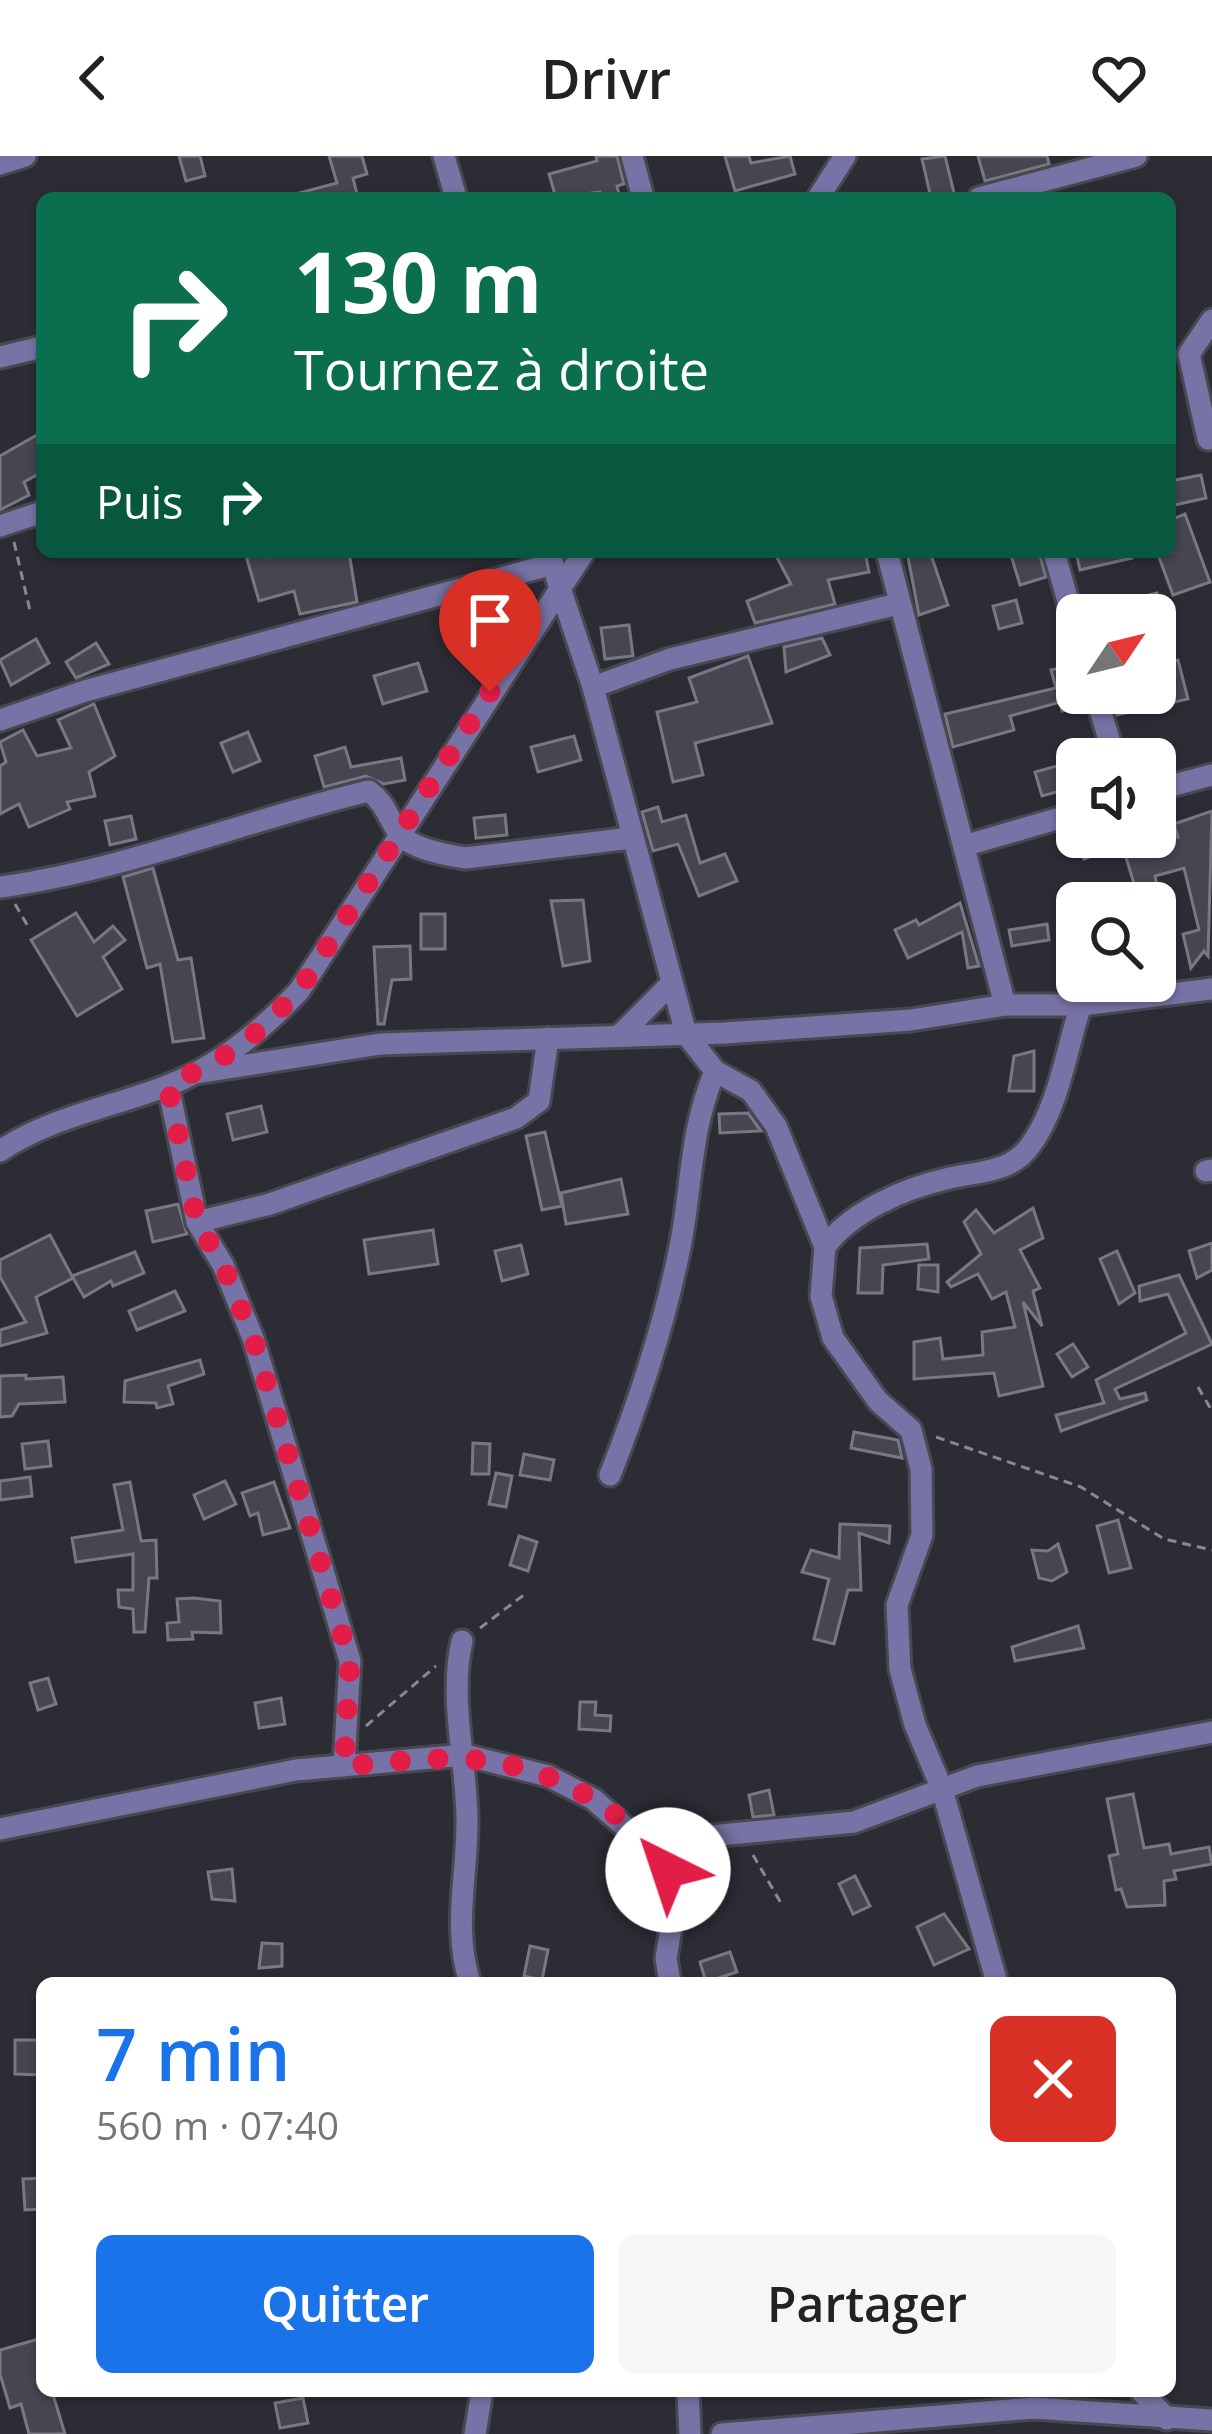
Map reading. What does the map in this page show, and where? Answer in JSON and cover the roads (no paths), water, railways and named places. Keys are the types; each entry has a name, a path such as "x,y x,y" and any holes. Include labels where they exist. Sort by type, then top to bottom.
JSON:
{"street":[{"path":"0,164 25,156"},
{"path":"444,156 454,192"},
{"path":"632,156 641,192"},
{"path":"822,192 845,156"},
{"path":"1001,192 1136,156"},
{"path":"1208,439 1189,354 1212,320"},
{"path":"0,357 36,348"},
{"path":"3,525 36,514"},
{"path":"888,558 967,845 1005,1005"},
{"path":"1056,558 1066,594"},
{"path":"554,567 592,687 686,1034 715,1070 751,1091 776,1126 825,1247 821,1296 833,1338 878,1401 911,1430 925,1499 915,1564 897,1605 900,1669 915,1725 942,1789 995,1977"},
{"path":"0,720 86,691 554,567"},
{"path":"0,1136 168,1086 196,1073 242,1046 299,991 399,834 554,567"},
{"path":"592,687 670,659 898,604"},
{"path":"1176,784 1212,775"},
{"path":"3,887 73,878 276,813 369,791 384,802 399,834 439,854 465,858 631,838"},
{"path":"967,845 1056,819"},
{"path":"619,1036 670,985"},
{"path":"196,1073 380,1043 686,1034 911,1019 1005,1005 1081,1005 1212,989"},
{"path":"825,1247 899,1194 946,1178 984,1174 1029,1149 1055,1089 1081,1005"},
{"path":"197,1222 270,1204 516,1118 539,1101 548,1038"},
{"path":"610,1474 649,1378 680,1251 692,1136 715,1070"},
{"path":"168,1086 197,1222 223,1265 253,1338 350,1661 344,1766"},
{"path":"0,1151 32,1129"},
{"path":"462,1641 457,1699 465,1755 468,1862 458,1919 469,1977"},
{"path":"0,1829 296,1770 465,1755 548,1776 592,1799 625,1827 660,1841 854,1822 1007,1769 1212,1732"},
{"path":"660,1841 675,1905 666,1958 669,1977"},
{"path":"475,2434 481,2397"},
{"path":"688,2397 690,2434"},
{"path":"1147,2397 1167,2419"},
{"path":"722,2434 804,2432 1034,2399 1198,2425"}]}
